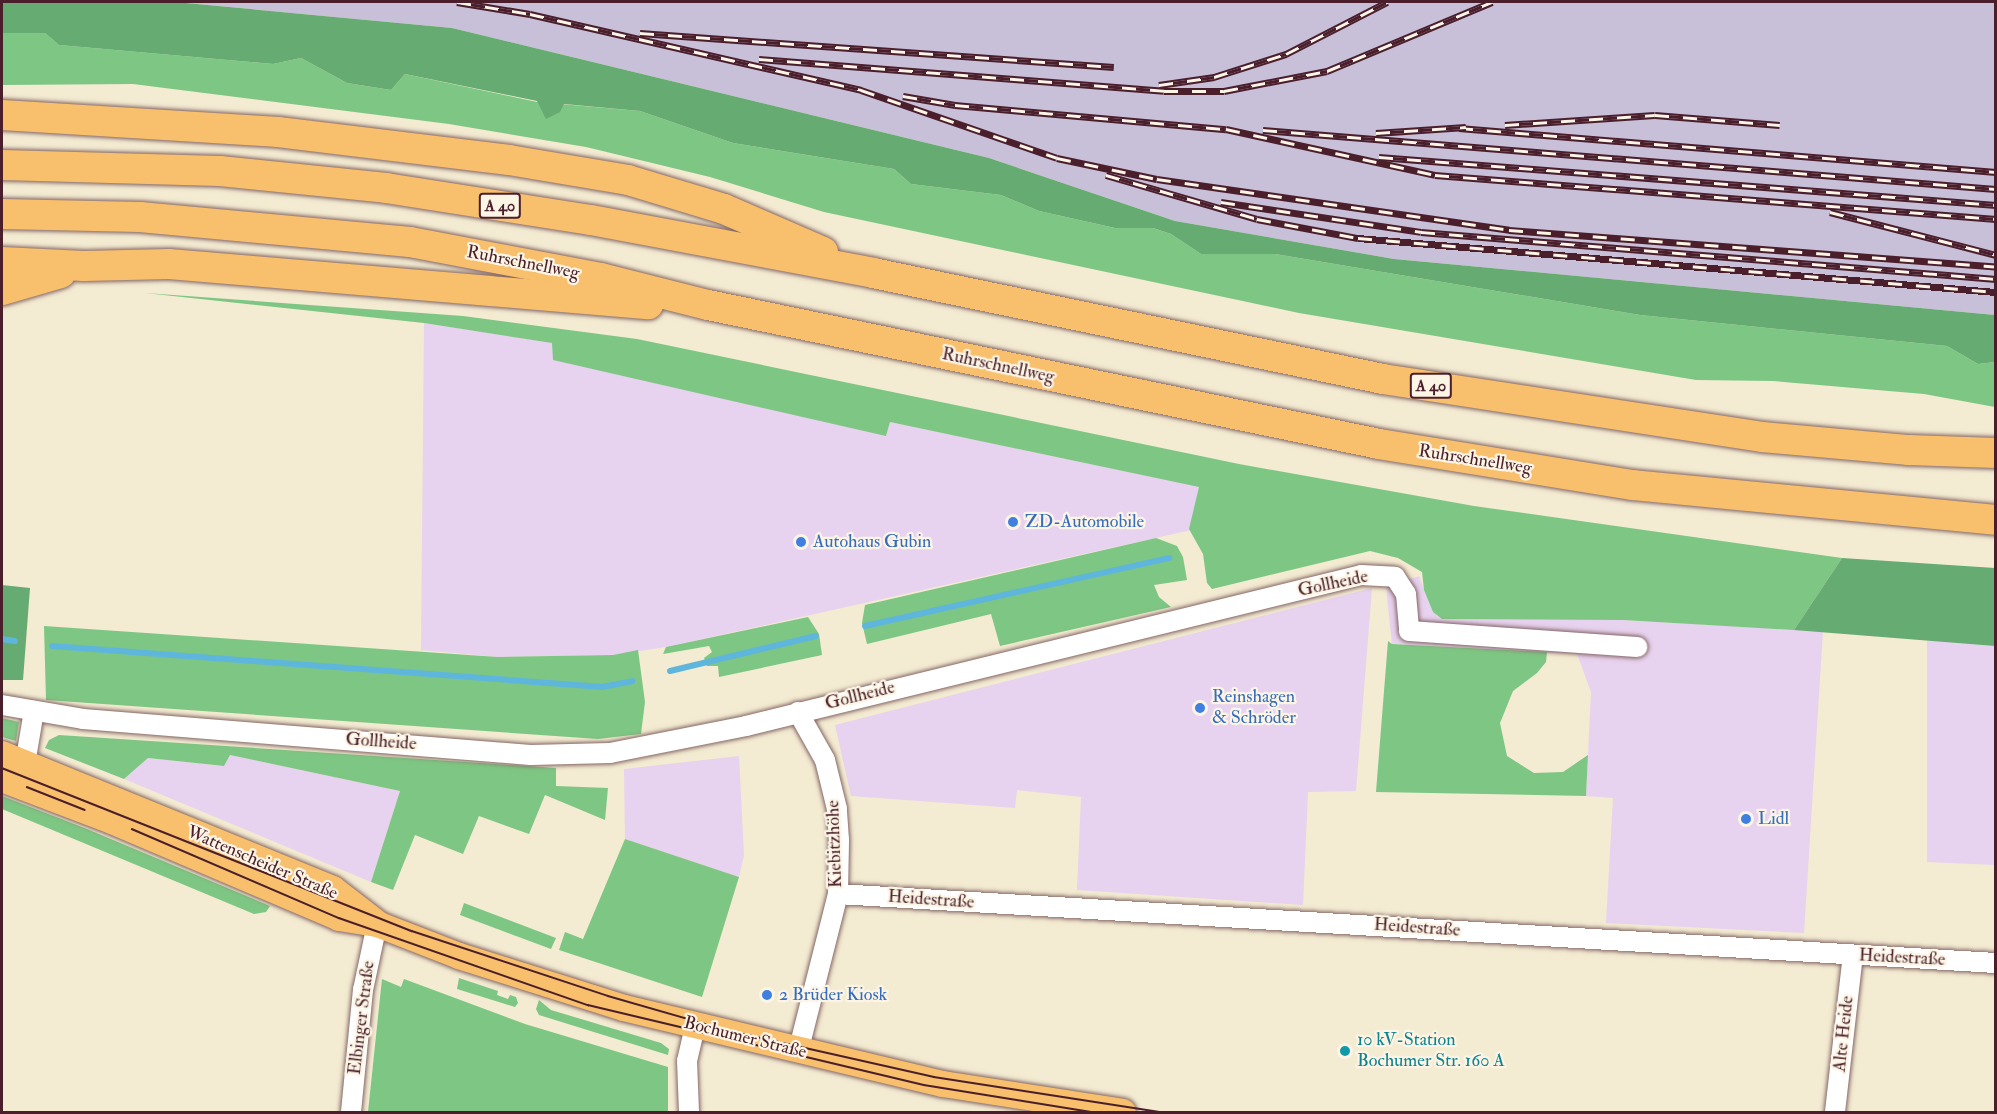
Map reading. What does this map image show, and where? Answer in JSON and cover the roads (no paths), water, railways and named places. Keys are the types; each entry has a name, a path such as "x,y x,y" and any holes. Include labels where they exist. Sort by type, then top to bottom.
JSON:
{"highway":[{"path":"2,115 278,132 509,160 628,180 724,209 873,273"},
{"name":"A 40","path":"2,165 220,171 386,188 591,220 873,273 1383,379 1646,422 1909,450 1995,453"},
{"name":"Ruhrschnellweg","path":"2,214 140,217 410,242 601,278 708,304 1379,444 1503,466 1766,501 1995,520"},
{"path":"2,262 84,266 169,264 616,302 708,304"},
{"path":"2,290 84,266"}],"main road":[{"name":"Wattenscheider Straße","path":"2,754 333,889 377,924"},
{"name":"Wattenscheider Straße","path":"2,780 112,821 339,918 377,924"},
{"name":"Bochumer Straße","path":"377,924 532,980 695,1026 798,1052 943,1084 1123,1113"}],"street":[{"name":"Gollheide","path":"2,705 83,719 531,755 610,753 656,746 1361,575 1395,577 1406,594 1409,631 1636,647"},
{"path":"25,764 34,711"},
{"name":"Kiebitzhöhe","path":"798,712 816,738 830,777 838,830 838,894 798,1052"},
{"name":"Heidestraße","path":"838,894 1995,963"},
{"name":"Elbinger Straße","path":"351,1113 363,990 377,924"},
{"name":"Alte Heide","path":"1835,1113 1853,956"},
{"path":"689,1113 687,1061 695,1026"}],"waterway":[{"path":"865,626 1169,558"},
{"path":"670,671 816,636"},
{"path":"2,639 15,641"},
{"path":"52,646 602,687 632,681"}],"tram line":[{"path":"2,768 412,931 608,996 730,1031 934,1077 1159,1112"},
{"path":"27,787 85,810"},
{"path":"132,829 339,918 588,1005 924,1085 1091,1112"}],"railway":[{"path":"457,2 530,14 861,90 1057,158 1157,179 1509,230 1996,267"},
{"path":"1159,85 1214,77 1286,54 1387,2"},
{"path":"759,59 1164,91 1224,91 1327,71 1492,2"},
{"path":"640,33 1114,67"},
{"path":"903,96 955,105 1226,129 1435,175 1996,219"},
{"path":"1505,125 1655,115 1780,125"},
{"path":"1376,133 1466,127"},
{"path":"1459,128 1996,172"},
{"path":"1263,130 1996,189"},
{"path":"1379,157 1996,205"},
{"path":"1106,175 1257,219 1358,238 1996,292"},
{"path":"1221,202 1421,232 1996,279"},
{"path":"1830,212 1996,255"}],"place":[{"name":"ZD-Automobile","path":"1013,522"},
{"name":"Autohaus Gubin","path":"801,542"},
{"name":"Reinshagen & Schröder","path":"1200,708"},
{"name":"Lidl","path":"1746,819"},
{"name":"2 Brüder Kiosk","path":"767,995"},
{"name":"10 kV-Station Bochumer Str. 160 A","path":"1345,1051"}]}
